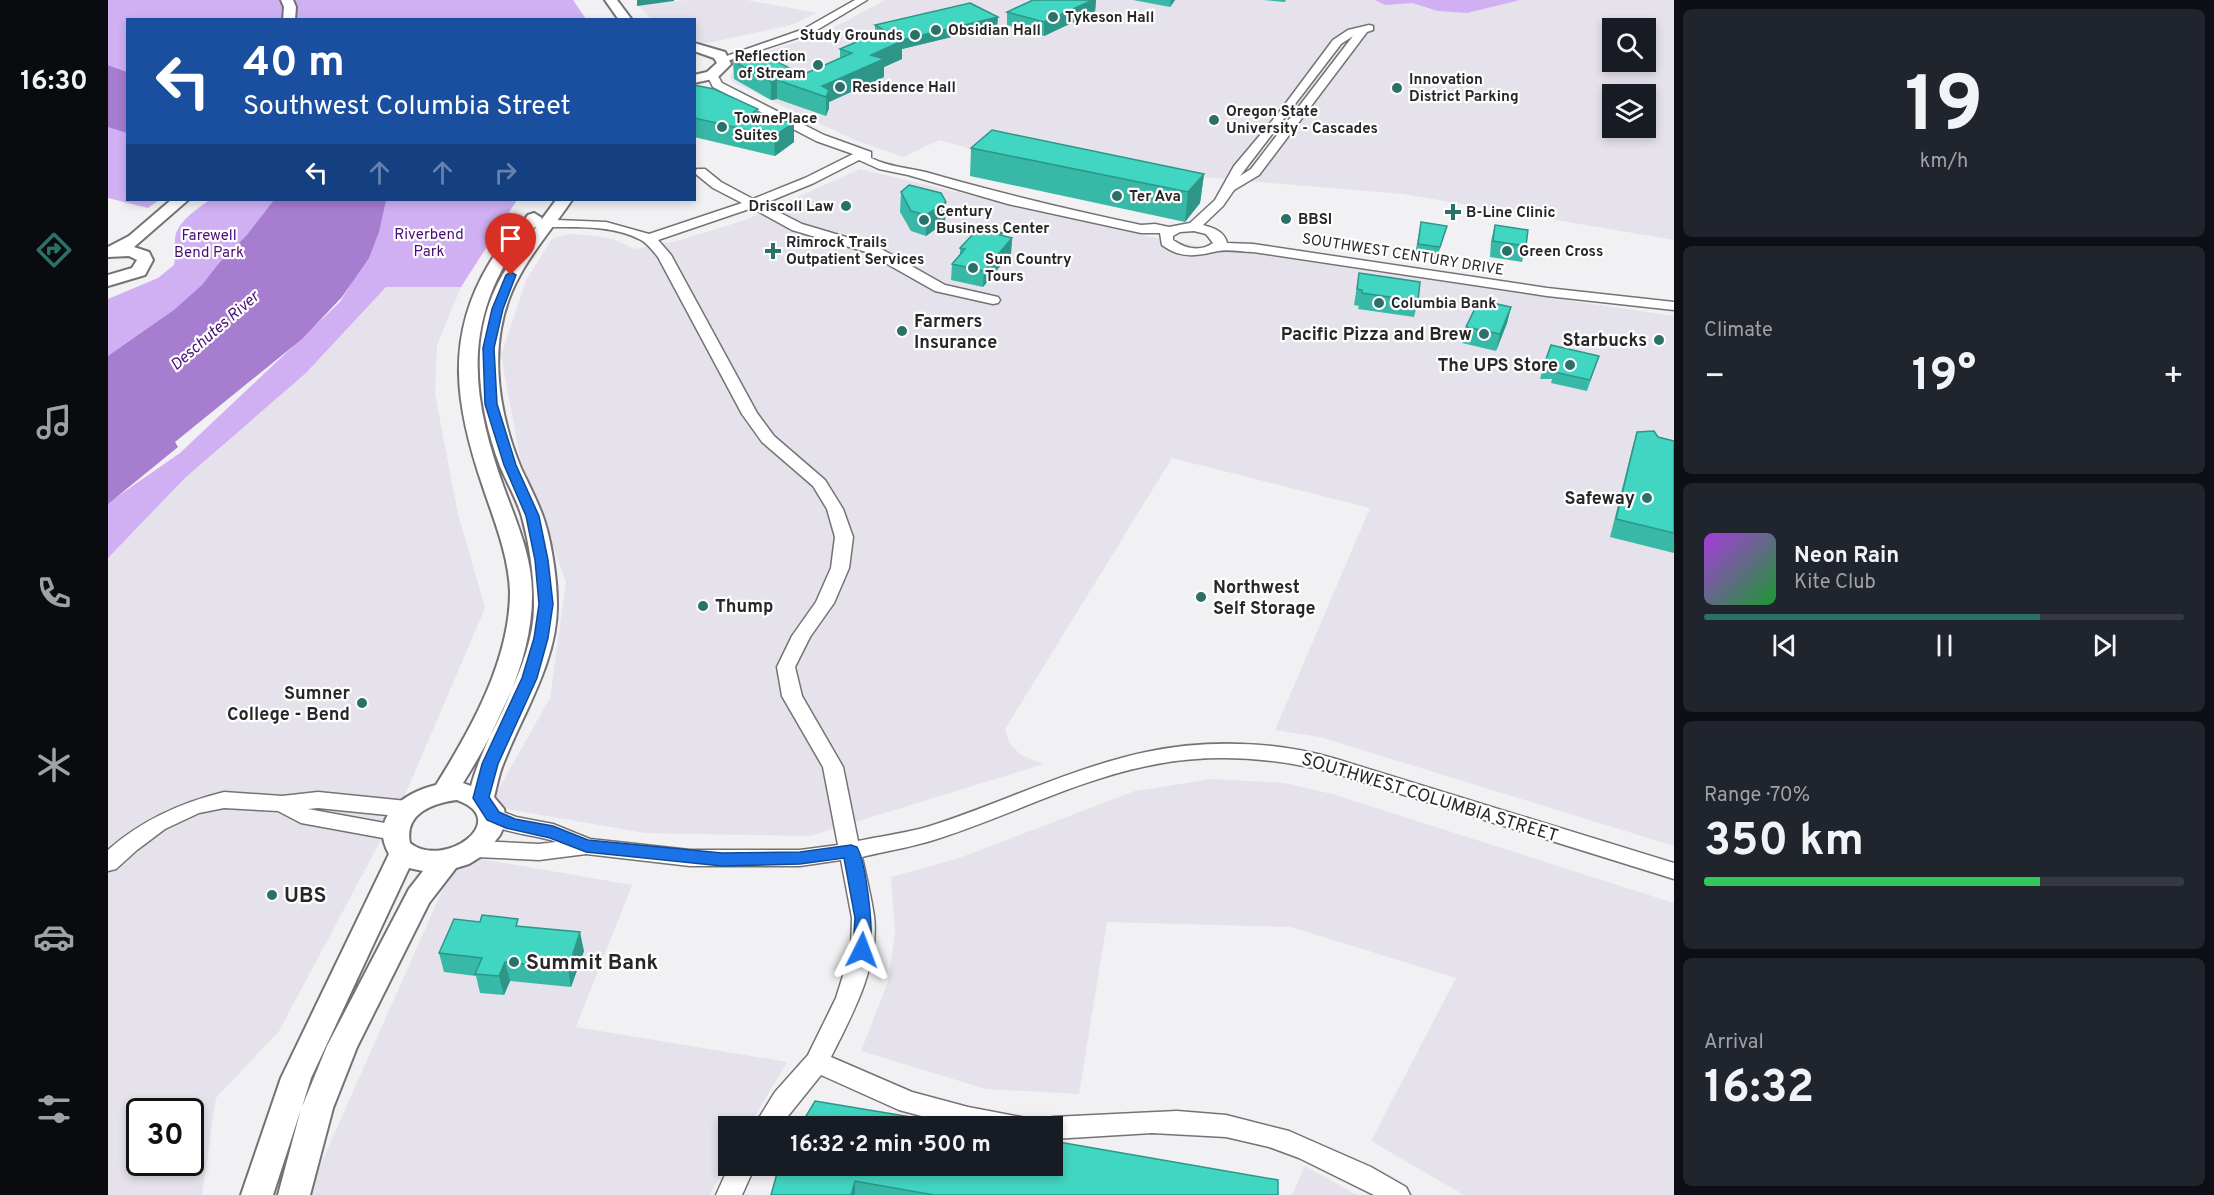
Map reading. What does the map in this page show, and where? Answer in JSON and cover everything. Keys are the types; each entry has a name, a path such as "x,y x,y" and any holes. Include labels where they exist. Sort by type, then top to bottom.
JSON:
{"main road":[{"path":"277,0 279,18"},
{"path":"287,0 290,7 289,18"},
{"path":"597,0 609,18"},
{"path":"611,0 624,18"},
{"path":"696,79 712,75 724,64 723,58 700,48"},
{"path":"112,252 135,239 179,201"},
{"path":"138,253 161,227 192,201"},
{"path":"399,843 415,860 430,863 446,862 462,857 476,849 486,839 492,827 487,807 490,764 530,678 541,638 546,604 542,560 532,516 510,465 491,404 488,348 497,309 511,275 539,224 546,201"},
{"path":"445,792 465,762 506,670 518,624 521,592 511,534 481,453 468,401 466,352 478,305 498,263 563,201"},
{"path":"108,281 139,270 146,260 138,253 112,252"},
{"path":"257,1195 296,1078 399,843 398,820 407,809 431,795 445,792 458,791 487,807"},
{"path":"294,1195 317,1108 342,1046 419,896 446,862"}],"street":[{"path":"723,58 808,32 820,22 862,0"},
{"path":"700,48 820,22"},
{"path":"1194,227 1219,203 1230,187 1255,172 1365,29"},
{"name":"SOUTHWEST CENTURY DRIVE","path":"712,75 717,85 820,138 860,155 868,162 909,171 1012,201 1167,235 1194,227 1216,239 1253,248 1547,292 1674,306"},
{"name":"SOUTHWEST CENTURY DRIVE","path":"696,86 781,127 820,138"},
{"path":"648,239 751,204 832,171 860,155"},
{"path":"701,172 717,185 796,227 871,249 940,288 993,300"},
{"path":"1216,239 1219,203"},
{"path":"539,224 599,227 624,231 648,239 664,255 750,414 768,439 819,483 835,509 844,537 840,568 825,603 801,636 786,667 792,696 833,767 863,918 862,950 848,998 818,1062 773,1116"},
{"name":"SOUTHWEST CENTURY DRIVE","path":"1167,235 1171,246 1186,251 1203,252 1216,239"},
{"name":"SOUTHWEST CENTURY DRIVE","path":"1547,292 1570,300 1674,315"},
{"name":"SOUTHWEST COLUMBIA STREET","path":"476,849 539,852 586,846 722,860 800,858 851,851 932,834 1071,782 1145,759 1175,754 1228,752 1295,756 1329,764 1674,871"},
{"path":"108,863 129,844 158,824 194,807 224,800 282,804 318,800 407,809"},
{"path":"282,804 301,815 399,843"},
{"name":"SOUTHWEST COLUMBIA STREET","path":"487,807 512,824 553,832 586,846"},
{"path":"818,1062 908,1102 960,1116"},
{"path":"1063,1127 1153,1122 1202,1124 1249,1131 1291,1143 1332,1161 1397,1195"},
{"path":"729,1195 738,1176"}],"shaded area":[{"path":"687,0 747,0 817,13 791,25 708,43 696,43 696,18 650,18 638,5"},
{"name":"Oregon State University - Cascades","path":"885,0 1674,0 1674,240 1403,194 1043,164 996,156 939,140 904,157 855,140 732,82 730,76 736,67 748,57 822,34"},
{"path":"860,169 1180,243 1674,316 1674,846 1320,737 1275,730 1370,508 1172,458 1005,729 1009,743 1021,755 1044,764 810,836 645,833 489,806 550,698 566,582 520,458 501,355 526,280 551,240 557,237 570,234 596,236 613,239 635,249 677,241 745,220"},
{"path":"386,287 461,287 437,345 435,394 458,514 485,608 405,795 279,1031 216,1098 202,1195 108,1195 108,558 185,478 306,373"},
{"path":"1212,779 1284,783 1332,794 1674,903 1674,1195 1464,1195 1371,1141 1456,978 1291,927 1107,922 1079,1094 986,1089 861,1051 888,982 895,933 891,877 959,858 1135,791"},
{"path":"458,855 632,885 576,1027 787,1062 755,1116 718,1116 718,1176 720,1176 709,1195 307,1195"},
{"path":"1305,1166 1357,1195 1292,1195"}],"green space":[{"path":"108,0 573,0 585,18 126,18 126,72 108,65"},
{"path":"1375,0 1520,0 1467,13 1438,11 1412,3 1385,5"},
{"name":"Farewell Bend Park","path":"108,113 126,117 126,201 158,201 148,208 108,198"},
{"name":"Farewell Bend Park","path":"208,201 295,201 108,378 108,299 158,278 174,265 176,234 183,222"},
{"name":"Riverbend Park","path":"365,201 516,201 461,287 386,287 306,373 185,478 108,558 108,503 180,453 340,302 357,274"}],"water":[{"path":"108,65 126,72 126,133 108,127"},
{"name":"Deschutes River","path":"273,201 386,201 379,232 369,258 342,297 302,339 175,442 178,447 108,504 108,356 174,310 202,285 220,262 247,235"}],"building":[{"path":"1033,0 1093,0 1044,22 1007,12"},
{"path":"970,3 998,17 901,40 875,25"},
{"path":"877,33 902,41 871,55 884,59 822,86 829,90 826,97 777,80 771,82 733,61 765,55 802,75 852,53 840,49"},
{"path":"696,85 714,89 758,109 752,113 794,123 774,136 696,118"},
{"path":"992,130 1204,174 1188,192 971,148"},
{"path":"909,185 941,193 946,202 926,215 911,211 901,192"},
{"path":"1421,222 1447,226 1440,247 1418,244"},
{"path":"1495,225 1528,230 1526,246 1493,241"},
{"path":"983,229 1003,233 1000,235 1012,238 984,271 952,264 965,249 960,248 974,233 978,234"},
{"path":"1359,273 1420,282 1418,301 1362,293 1362,290 1357,289"},
{"path":"1479,300 1511,307 1500,334 1466,327"},
{"path":"1551,345 1599,356 1590,380 1554,372 1555,368 1543,368"},
{"name":"Safeway","path":"1654,431 1658,437 1674,441 1674,533 1616,519 1637,432"},
{"path":"482,915 518,919 516,926 580,932 568,969 505,962 499,976 475,974 482,958 439,953 454,919 480,922"},
{"path":"815,1101 905,1116 806,1116"},
{"path":"1063,1143 1278,1180 1278,1195 934,1195 855,1181 851,1195 771,1195 776,1176 1063,1176"}],"place":[{"name":"Tykeson Hall","path":"1053,17"},
{"name":"Obsidian Hall","path":"936,30"},
{"name":"Study Grounds","path":"915,35"},
{"name":"Reflection of Stream","path":"818,65"},
{"name":"Residence Hall","path":"840,87"},
{"name":"Innovation District Parking","path":"1397,88"},
{"name":"Oregon State University - Cascades","path":"1214,120"},
{"name":"TownePlace Suites","path":"722,127"},
{"name":"Ter Ava","path":"1117,196"},
{"name":"Driscoll Law","path":"846,206"},
{"name":"B-Line Clinic","path":"1453,212"},
{"name":"BBSI","path":"1286,219"},
{"name":"Century Business Center","path":"924,220"},
{"name":"Rimrock Trails Outpatient Services","path":"773,251"},
{"name":"Green Cross","path":"1507,251"},
{"name":"Sun Country Tours","path":"973,268"},
{"name":"Columbia Bank","path":"1379,303"},
{"name":"Farmers Insurance","path":"902,331"},
{"name":"Pacific Pizza and Brew","path":"1484,334"},
{"name":"Starbucks","path":"1659,340"},
{"name":"The UPS Store","path":"1570,365"},
{"name":"Safeway","path":"1647,498"},
{"name":"Northwest Self Storage","path":"1201,597"},
{"name":"Thump","path":"703,606"},
{"name":"Sumner College - Bend","path":"362,703"},
{"name":"UBS","path":"272,895"},
{"name":"Summit Bank","path":"514,962"}],"route":[{"path":"511,275 497,309 488,348 491,404 510,465 532,516 542,560 546,604 541,638 530,678 490,764 481,798 489,806 493,816 512,824 553,832 586,846 722,860 800,858 851,851 863,918 862,950"}]}
